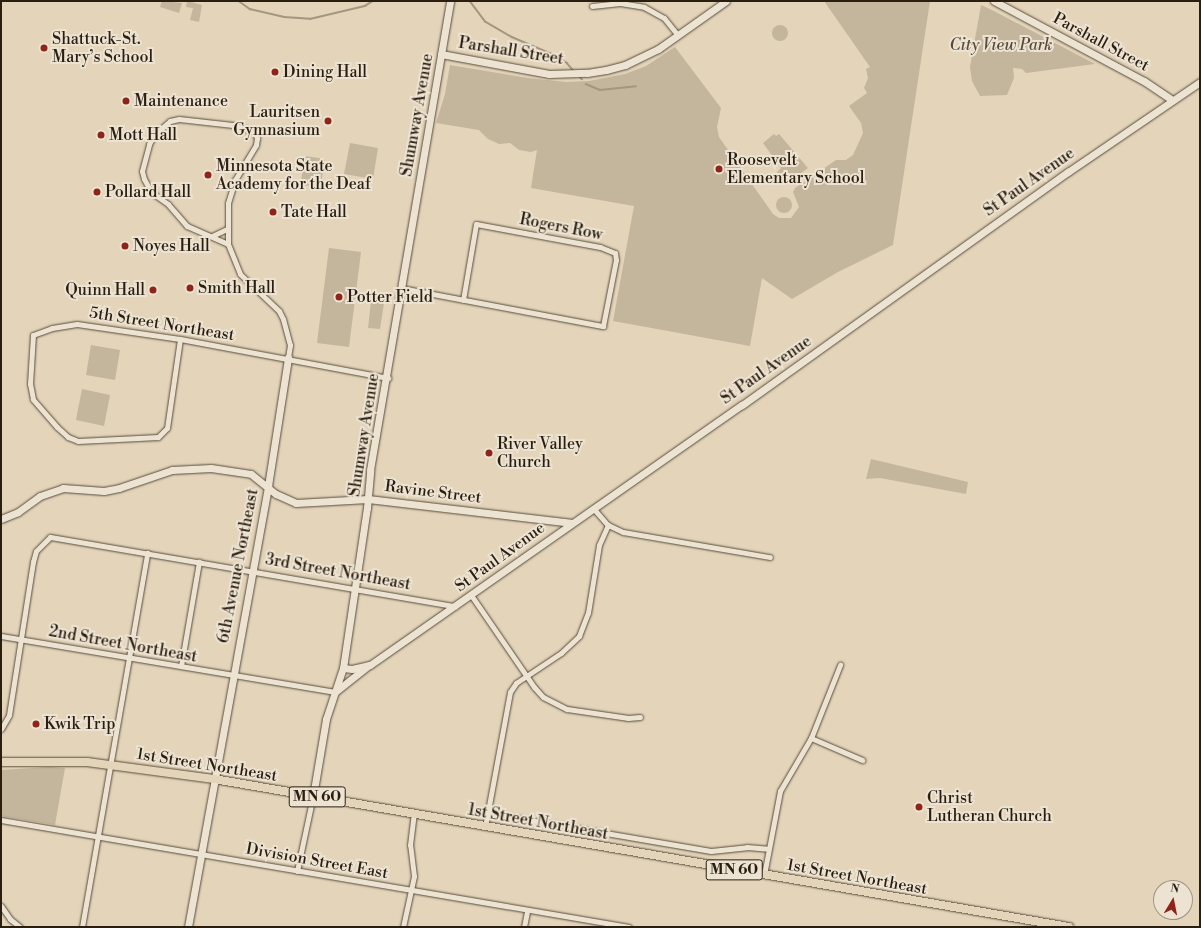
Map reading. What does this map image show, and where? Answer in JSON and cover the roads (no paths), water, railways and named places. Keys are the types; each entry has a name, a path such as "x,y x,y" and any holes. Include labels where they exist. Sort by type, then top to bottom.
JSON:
{"main road":[{"name":"1st Street Northeast","path":"1,762 58,760 111,764 214,779 1069,927"}],"street":[{"name":"Shumway Avenue","path":"297,871 313,796 326,719 342,668 356,588 368,499 370,470 388,378 401,288 450,1"},
{"name":"Parshall Street","path":"441,54 549,74 587,73 625,65 642,58 726,1"},
{"name":"Parshall Street","path":"994,1 1144,81 1172,100"},
{"path":"592,6 620,3 644,7 664,18 678,35"},
{"name":"St Paul Avenue","path":"342,668 352,669 370,665 456,606 571,523 1172,100 1200,82"},
{"path":"228,244 187,226 168,204 151,192 144,179 142,169 149,144 155,134 170,121 179,119 233,125 254,132 257,138 256,145 235,180 228,203 228,244 240,274 279,311 283,319 290,345 288,358"},
{"name":"Rogers Row","path":"476,224 600,247 614,253 616,260 603,326 463,300 476,224"},
{"path":"212,236 227,229"},
{"path":"401,288 463,300"},
{"name":"5th Street Northeast","path":"180,338 167,428 158,437 144,439 78,441 68,437 57,427 32,399 30,384 33,335 52,328 77,324 180,338 388,378"},
{"name":"6th Avenue Northeast","path":"188,927 251,570 268,486 288,358"},
{"name":"Ravine Street","path":"1,519 18,512 51,491 63,488 88,491 119,488 172,470 211,468 241,470 251,474 268,486 276,494 296,503 368,499 571,523"},
{"path":"593,508 608,525 623,532 770,557"},
{"path":"485,827 508,697 516,682 571,646 579,636 588,613 599,545 608,525"},
{"name":"3rd Street Northeast","path":"20,639 36,551 50,536 456,606"},
{"path":"82,927 130,658 147,553"},
{"path":"181,666 199,562"},
{"path":"471,595 526,676 544,697 567,709 628,718 640,717"},
{"name":"2nd Street Northeast","path":"1,636 232,676 335,692"},
{"path":"1,729 9,715 20,639"},
{"path":"335,692 370,665"},
{"path":"764,875 780,791 811,738 840,665"},
{"path":"811,738 862,760"},
{"path":"488,813 711,851 746,847 768,849"},
{"path":"403,927 414,876 410,845 414,814"},
{"name":"Division Street East","path":"1,820 527,911 629,927"},
{"path":"1,906 18,926"},
{"path":"524,927 527,911"}],"waterway":[{"path":"239,1 250,9 284,17 310,19 365,6 373,1"},
{"path":"470,1 486,22 512,37 550,53 567,63 574,71"},
{"path":"586,84 600,90 636,86"}],"place":[{"name":"Shattuck-St. Mary’s School","path":"44,48"},
{"name":"Dining Hall","path":"275,72"},
{"name":"Maintenance","path":"126,101"},
{"name":"Lauritsen Gymnasium","path":"328,121"},
{"name":"Mott Hall","path":"101,135"},
{"name":"Roosevelt Elementary School","path":"719,169"},
{"name":"Minnesota State Academy for the Deaf","path":"208,175"},
{"name":"Pollard Hall","path":"97,192"},
{"name":"Tate Hall","path":"273,212"},
{"name":"Noyes Hall","path":"125,246"},
{"name":"Smith Hall","path":"190,288"},
{"name":"Quinn Hall","path":"153,290"},
{"name":"Potter Field","path":"339,297"},
{"name":"River Valley Church","path":"489,453"},
{"name":"Kwik Trip","path":"36,724"},
{"name":"Christ Lutheran Church","path":"919,807"}],"park label":[{"name":"City View Park","path":"1001,45"}]}
